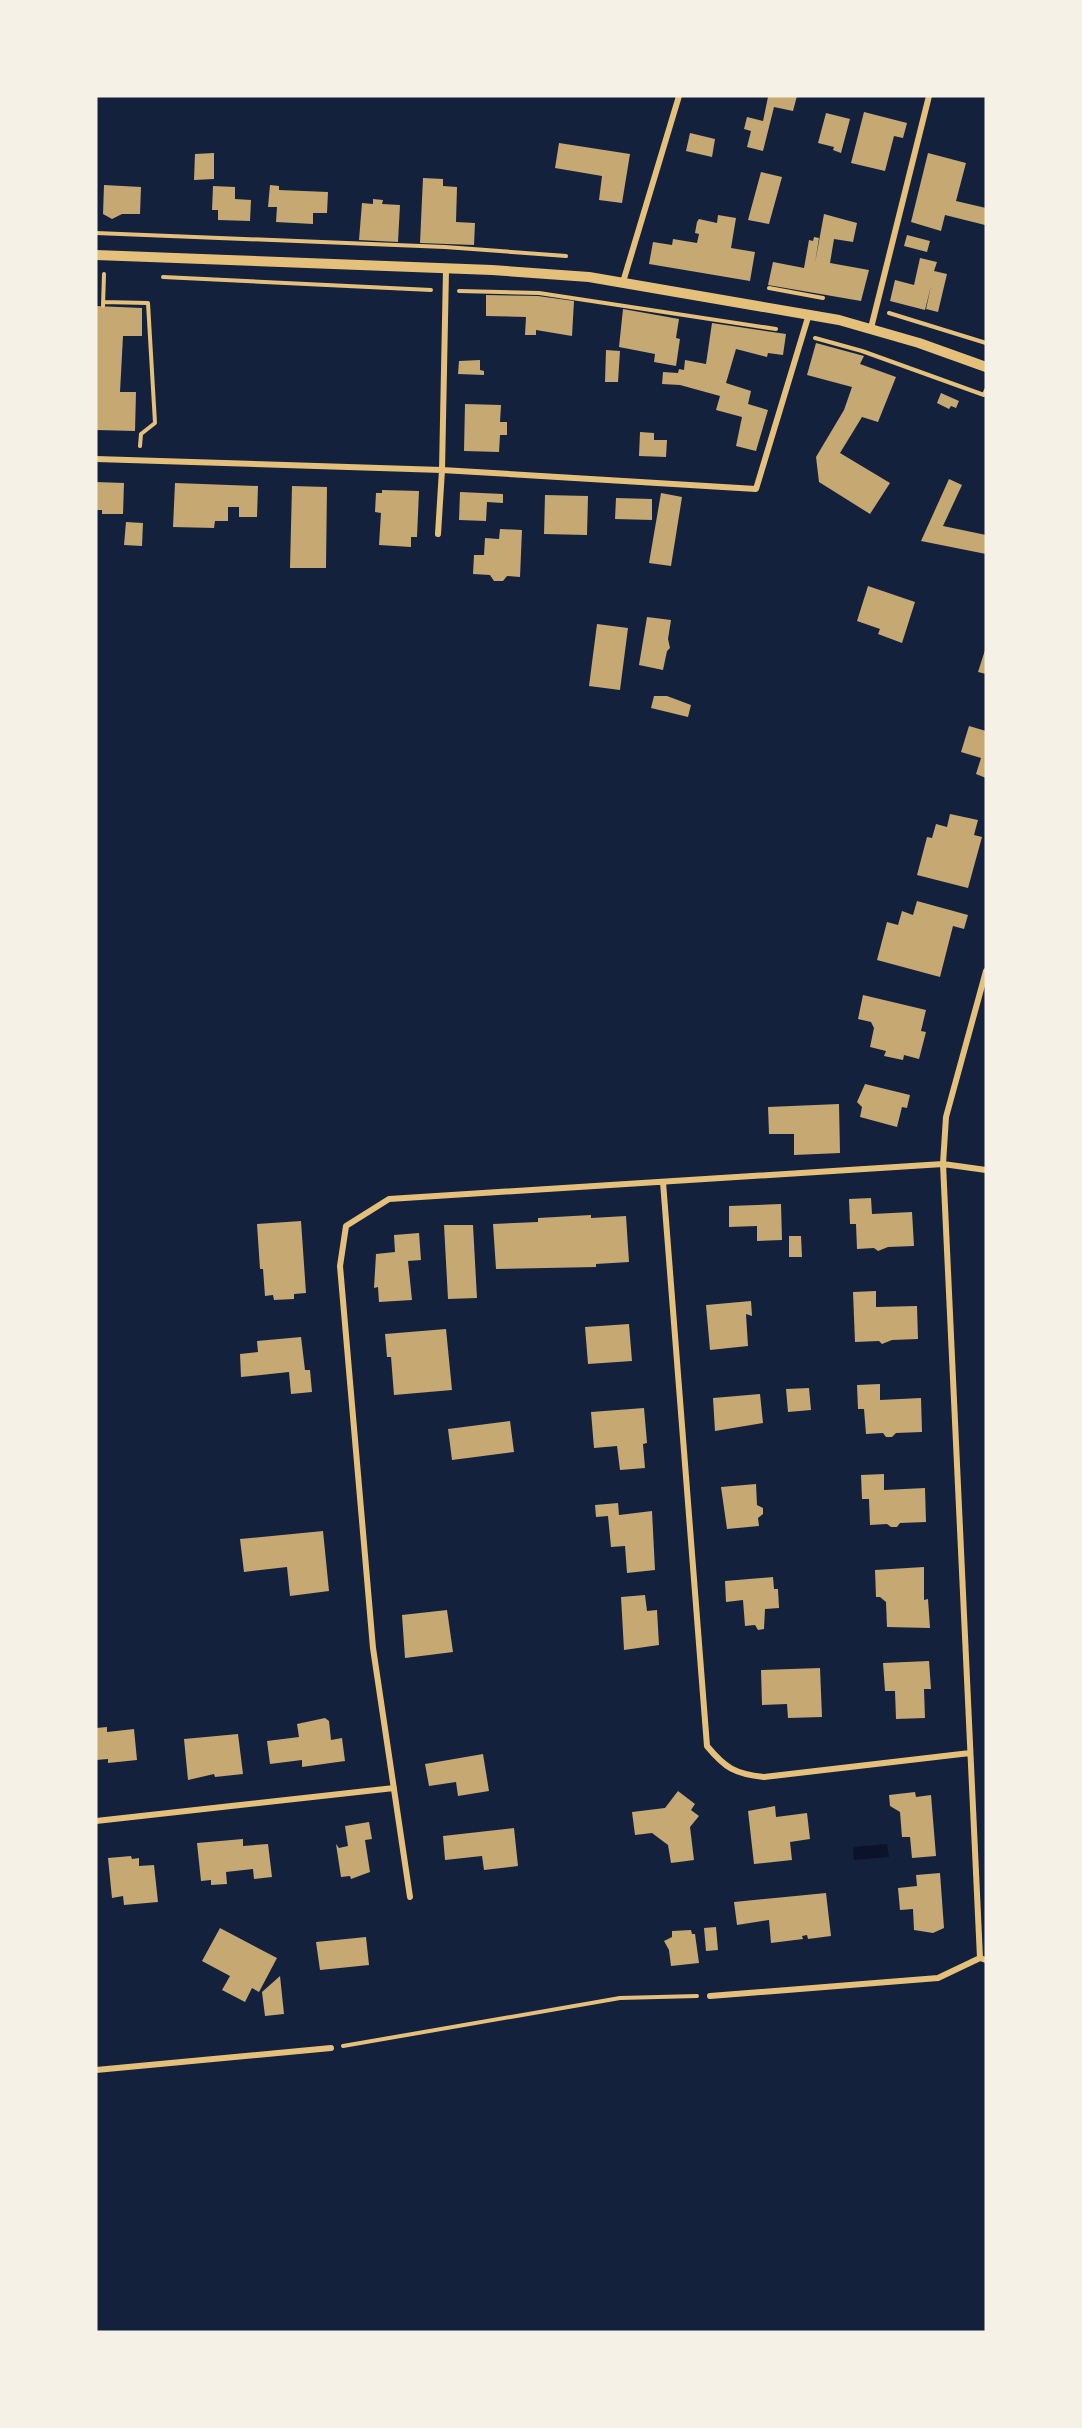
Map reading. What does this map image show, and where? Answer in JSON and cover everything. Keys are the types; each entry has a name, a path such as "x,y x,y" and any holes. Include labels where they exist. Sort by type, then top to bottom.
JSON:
{"street":[{"path":"623,282 678,96"},
{"path":"871,328 929,96"},
{"path":"96,255 546,273 623,282 809,314 871,328 986,367"},
{"path":"438,534 442,470 446,270"},
{"path":"96,459 442,470 756,489 809,314"},
{"path":"710,1996 939,1978 983,1959 970,1753 943,1164 946,1117 986,971"},
{"path":"410,1897 374,1648 340,1266 346,1226 389,1199 943,1164 986,1170"},
{"path":"663,1182 707,1746 720,1762 740,1774 764,1777 970,1753"},
{"path":"96,1821 394,1788"},
{"path":"96,2070 331,2048"}],"path":[{"path":"96,232 512,250 569,256"},
{"path":"96,274 116,275"},
{"path":"104,274 103,304 147,303 155,423 141,434 140,442"},
{"path":"162,277 539,293 804,335 862,351 984,395 986,390"},
{"path":"331,2048 620,1998 710,1996"}],"water":[{"path":"887,1844 889,1857 854,1860 853,1847"}],"building":[{"path":"797,96 793,111 774,107 763,151 747,147 751,131 744,129 747,117 763,121 768,97"},
{"path":"864,112 907,123 903,138 894,136 885,171 851,163"},
{"path":"826,113 850,119 841,153 833,150 834,147 818,143"},
{"path":"690,133 715,139 712,157 686,151"},
{"path":"559,143 630,154 622,203 599,200 602,176 555,168"},
{"path":"214,153 214,179 194,180 195,154"},
{"path":"928,153 966,163 956,201 986,208 985,225 945,215 941,231 911,222"},
{"path":"761,172 782,177 769,224 748,220"},
{"path":"423,178 443,179 443,186 457,187 456,222 475,223 474,245 420,243"},
{"path":"104,185 141,187 140,214 122,214 112,219 103,214"},
{"path":"270,185 279,186 279,190 328,192 327,213 313,213 313,224 276,222 277,207 268,207"},
{"path":"213,186 235,187 235,199 251,200 250,221 218,220 218,210 212,210"},
{"path":"373,199 383,200 382,204 400,205 398,242 359,240 362,203 373,204"},
{"path":"824,214 857,223 853,242 834,239 830,263 869,270 861,301 768,285 773,262 804,268 809,240 813,241 814,237 819,238 815,263"},
{"path":"718,215 736,218 731,248 755,252 750,281 649,264 653,242 672,245 673,239 697,243 699,234 695,233 699,219 717,223"},
{"path":"907,235 930,241 927,252 904,246"},
{"path":"920,258 937,262 934,271 947,274 938,312 926,309 931,286 925,310 890,301 895,280 914,285"},
{"path":"486,295 538,296 574,301 572,336 536,330 536,335 525,335 526,317 486,316"},
{"path":"96,306 142,308 142,336 123,336 120,392 136,392 135,431 96,430"},
{"path":"623,309 679,319 676,338 680,339 676,366 654,362 655,354 619,347"},
{"path":"712,323 786,334 783,355 768,353 767,357 736,349 726,383 751,391 748,404 768,410 756,451 736,446 742,417 716,410 720,396 680,385 662,384 663,372 678,373 679,369 684,370 685,360 706,364"},
{"path":"816,343 864,356 860,364 896,377 878,422 862,417 840,453 890,483 870,514 819,482 816,457 844,410 852,387 807,375"},
{"path":"606,350 620,351 618,382 605,382"},
{"path":"480,360 480,370 484,371 484,375 458,374 459,361"},
{"path":"941,393 959,401 956,408 951,406 949,409 937,403"},
{"path":"465,404 501,405 500,422 507,422 507,435 500,435 499,452 464,451"},
{"path":"640,432 654,433 654,440 667,440 666,457 639,456"},
{"path":"949,479 962,485 943,526 986,535 986,554 921,541"},
{"path":"96,482 124,483 123,514 102,514 102,510 96,510"},
{"path":"175,483 258,486 257,517 239,517 239,507 228,507 228,521 215,521 214,528 173,527"},
{"path":"292,486 327,487 326,568 290,568"},
{"path":"382,490 419,491 417,537 411,537 411,547 379,545 381,513 375,512 376,493 382,493"},
{"path":"460,492 503,494 503,503 487,502 486,521 459,520"},
{"path":"661,493 682,497 671,566 649,563"},
{"path":"545,495 588,496 587,535 544,534"},
{"path":"616,498 652,499 652,520 615,519"},
{"path":"126,522 143,523 142,546 124,545"},
{"path":"500,529 522,530 520,577 507,576 503,581 494,581 490,575 473,574 474,555 484,555 485,538 499,539"},
{"path":"868,586 915,602 902,643 878,634 880,629 857,621"},
{"path":"647,617 671,620 668,639 670,648 667,651 663,670 639,665"},
{"path":"597,624 628,628 620,690 589,686"},
{"path":"986,647 986,674 978,672"},
{"path":"654,696 667,696 691,705 688,717 651,708"},
{"path":"969,726 986,731 986,778 976,774 981,758 961,752"},
{"path":"950,814 978,820 974,835 982,837 968,888 917,875 927,837 932,838 936,824 947,827"},
{"path":"917,901 968,915 964,929 953,926 940,977 877,960 887,922 898,925 902,911 913,915"},
{"path":"863,995 926,1010 921,1031 926,1032 919,1059 904,1055 903,1060 884,1056 886,1051 870,1047 874,1028 871,1022 858,1019"},
{"path":"865,1084 910,1095 907,1108 902,1107 897,1127 860,1117 862,1107 857,1102"},
{"path":"839,1104 840,1153 794,1155 794,1134 769,1134 768,1107"},
{"path":"871,1198 872,1214 912,1212 914,1246 888,1247 878,1251 874,1248 857,1249 856,1224 850,1224 849,1199"},
{"path":"781,1204 782,1240 757,1241 757,1226 729,1227 729,1206"},
{"path":"591,1215 591,1218 626,1216 629,1262 596,1264 596,1267 496,1269 493,1224 538,1222 538,1218"},
{"path":"301,1221 306,1293 294,1294 294,1299 274,1300 273,1295 265,1296 263,1269 260,1269 257,1224"},
{"path":"444,1225 473,1225 477,1298 448,1299"},
{"path":"419,1233 421,1260 408,1261 412,1300 379,1302 378,1287 374,1288 376,1254 395,1252 394,1235"},
{"path":"789,1236 801,1236 802,1257 789,1257"},
{"path":"876,1291 876,1307 917,1306 918,1339 892,1340 882,1344 879,1341 855,1342 853,1292"},
{"path":"751,1301 752,1316 746,1314 748,1346 710,1350 706,1305"},
{"path":"629,1324 632,1361 588,1364 585,1327"},
{"path":"446,1329 452,1390 394,1395 391,1357 387,1357 385,1334"},
{"path":"301,1337 305,1370 310,1370 312,1392 291,1394 289,1372 241,1377 240,1354 258,1352 257,1341"},
{"path":"880,1384 880,1400 921,1398 922,1432 896,1433 892,1437 886,1437 883,1433 866,1434 864,1409 858,1409 857,1385"},
{"path":"809,1388 811,1410 788,1412 786,1389"},
{"path":"760,1394 763,1423 715,1431 713,1398"},
{"path":"644,1408 647,1443 643,1444 645,1468 620,1470 617,1446 594,1448 591,1412"},
{"path":"510,1421 514,1452 452,1460 448,1429"},
{"path":"884,1474 884,1490 925,1488 926,1522 900,1523 897,1527 887,1524 870,1525 869,1499 862,1499 861,1475"},
{"path":"756,1484 757,1505 763,1508 763,1514 758,1518 759,1526 727,1529 721,1487"},
{"path":"618,1503 619,1515 652,1511 655,1570 627,1573 625,1546 611,1547 608,1516 596,1517 595,1505"},
{"path":"323,1531 329,1591 290,1596 287,1567 244,1572 240,1539"},
{"path":"924,1567 924,1600 928,1599 930,1628 887,1627 886,1602 876,1597 875,1570"},
{"path":"773,1577 774,1589 778,1589 779,1608 765,1609 764,1629 758,1630 755,1625 745,1626 743,1600 726,1602 725,1581"},
{"path":"645,1595 647,1611 657,1610 659,1645 624,1650 621,1597"},
{"path":"447,1610 453,1652 405,1658 402,1615"},
{"path":"929,1661 931,1689 924,1689 925,1718 896,1719 895,1691 885,1691 883,1663"},
{"path":"820,1668 822,1717 788,1718 787,1704 762,1705 761,1670"},
{"path":"325,1718 329,1721 331,1740 342,1738 345,1761 302,1767 302,1760 270,1764 267,1741 299,1737 297,1724"},
{"path":"107,1727 107,1732 134,1729 137,1760 108,1763 108,1759 96,1760 96,1728"},
{"path":"238,1734 243,1774 215,1777 214,1774 188,1780 184,1739"},
{"path":"483,1754 489,1791 458,1796 456,1782 429,1786 425,1764"},
{"path":"678,1791 695,1804 691,1810 699,1816 690,1827 694,1860 671,1863 668,1845 652,1833 635,1835 632,1812 665,1808"},
{"path":"915,1792 916,1797 931,1795 936,1856 912,1858 910,1837 902,1837 900,1812 890,1806 889,1795"},
{"path":"775,1806 776,1817 807,1813 810,1839 790,1842 792,1860 754,1864 748,1811"},
{"path":"369,1822 372,1839 365,1840 370,1872 351,1879 350,1876 341,1877 336,1844 339,1848 348,1846 345,1826"},
{"path":"514,1828 518,1866 484,1870 482,1856 445,1860 443,1836"},
{"path":"243,1839 243,1846 268,1844 272,1877 254,1879 253,1869 226,1872 227,1884 211,1885 211,1880 201,1881 197,1843"},
{"path":"131,1856 132,1859 139,1858 139,1866 154,1865 158,1902 124,1905 123,1896 112,1898 108,1858"},
{"path":"940,1873 944,1928 933,1933 914,1930 913,1909 900,1910 898,1888 917,1886 916,1875"},
{"path":"826,1893 831,1936 808,1939 807,1935 802,1936 803,1939 771,1943 769,1920 737,1925 734,1902"},
{"path":"716,1927 718,1950 706,1951 704,1928"},
{"path":"220,1928 277,1958 259,1992 252,1988 245,2002 222,1990 230,1976 202,1961"},
{"path":"691,1930 692,1934 695,1934 699,1963 671,1966 669,1950 664,1941 672,1937 672,1931"},
{"path":"366,1937 369,1965 320,1970 316,1942"},
{"path":"280,1976 284,2014 265,2016 262,1992"}]}
